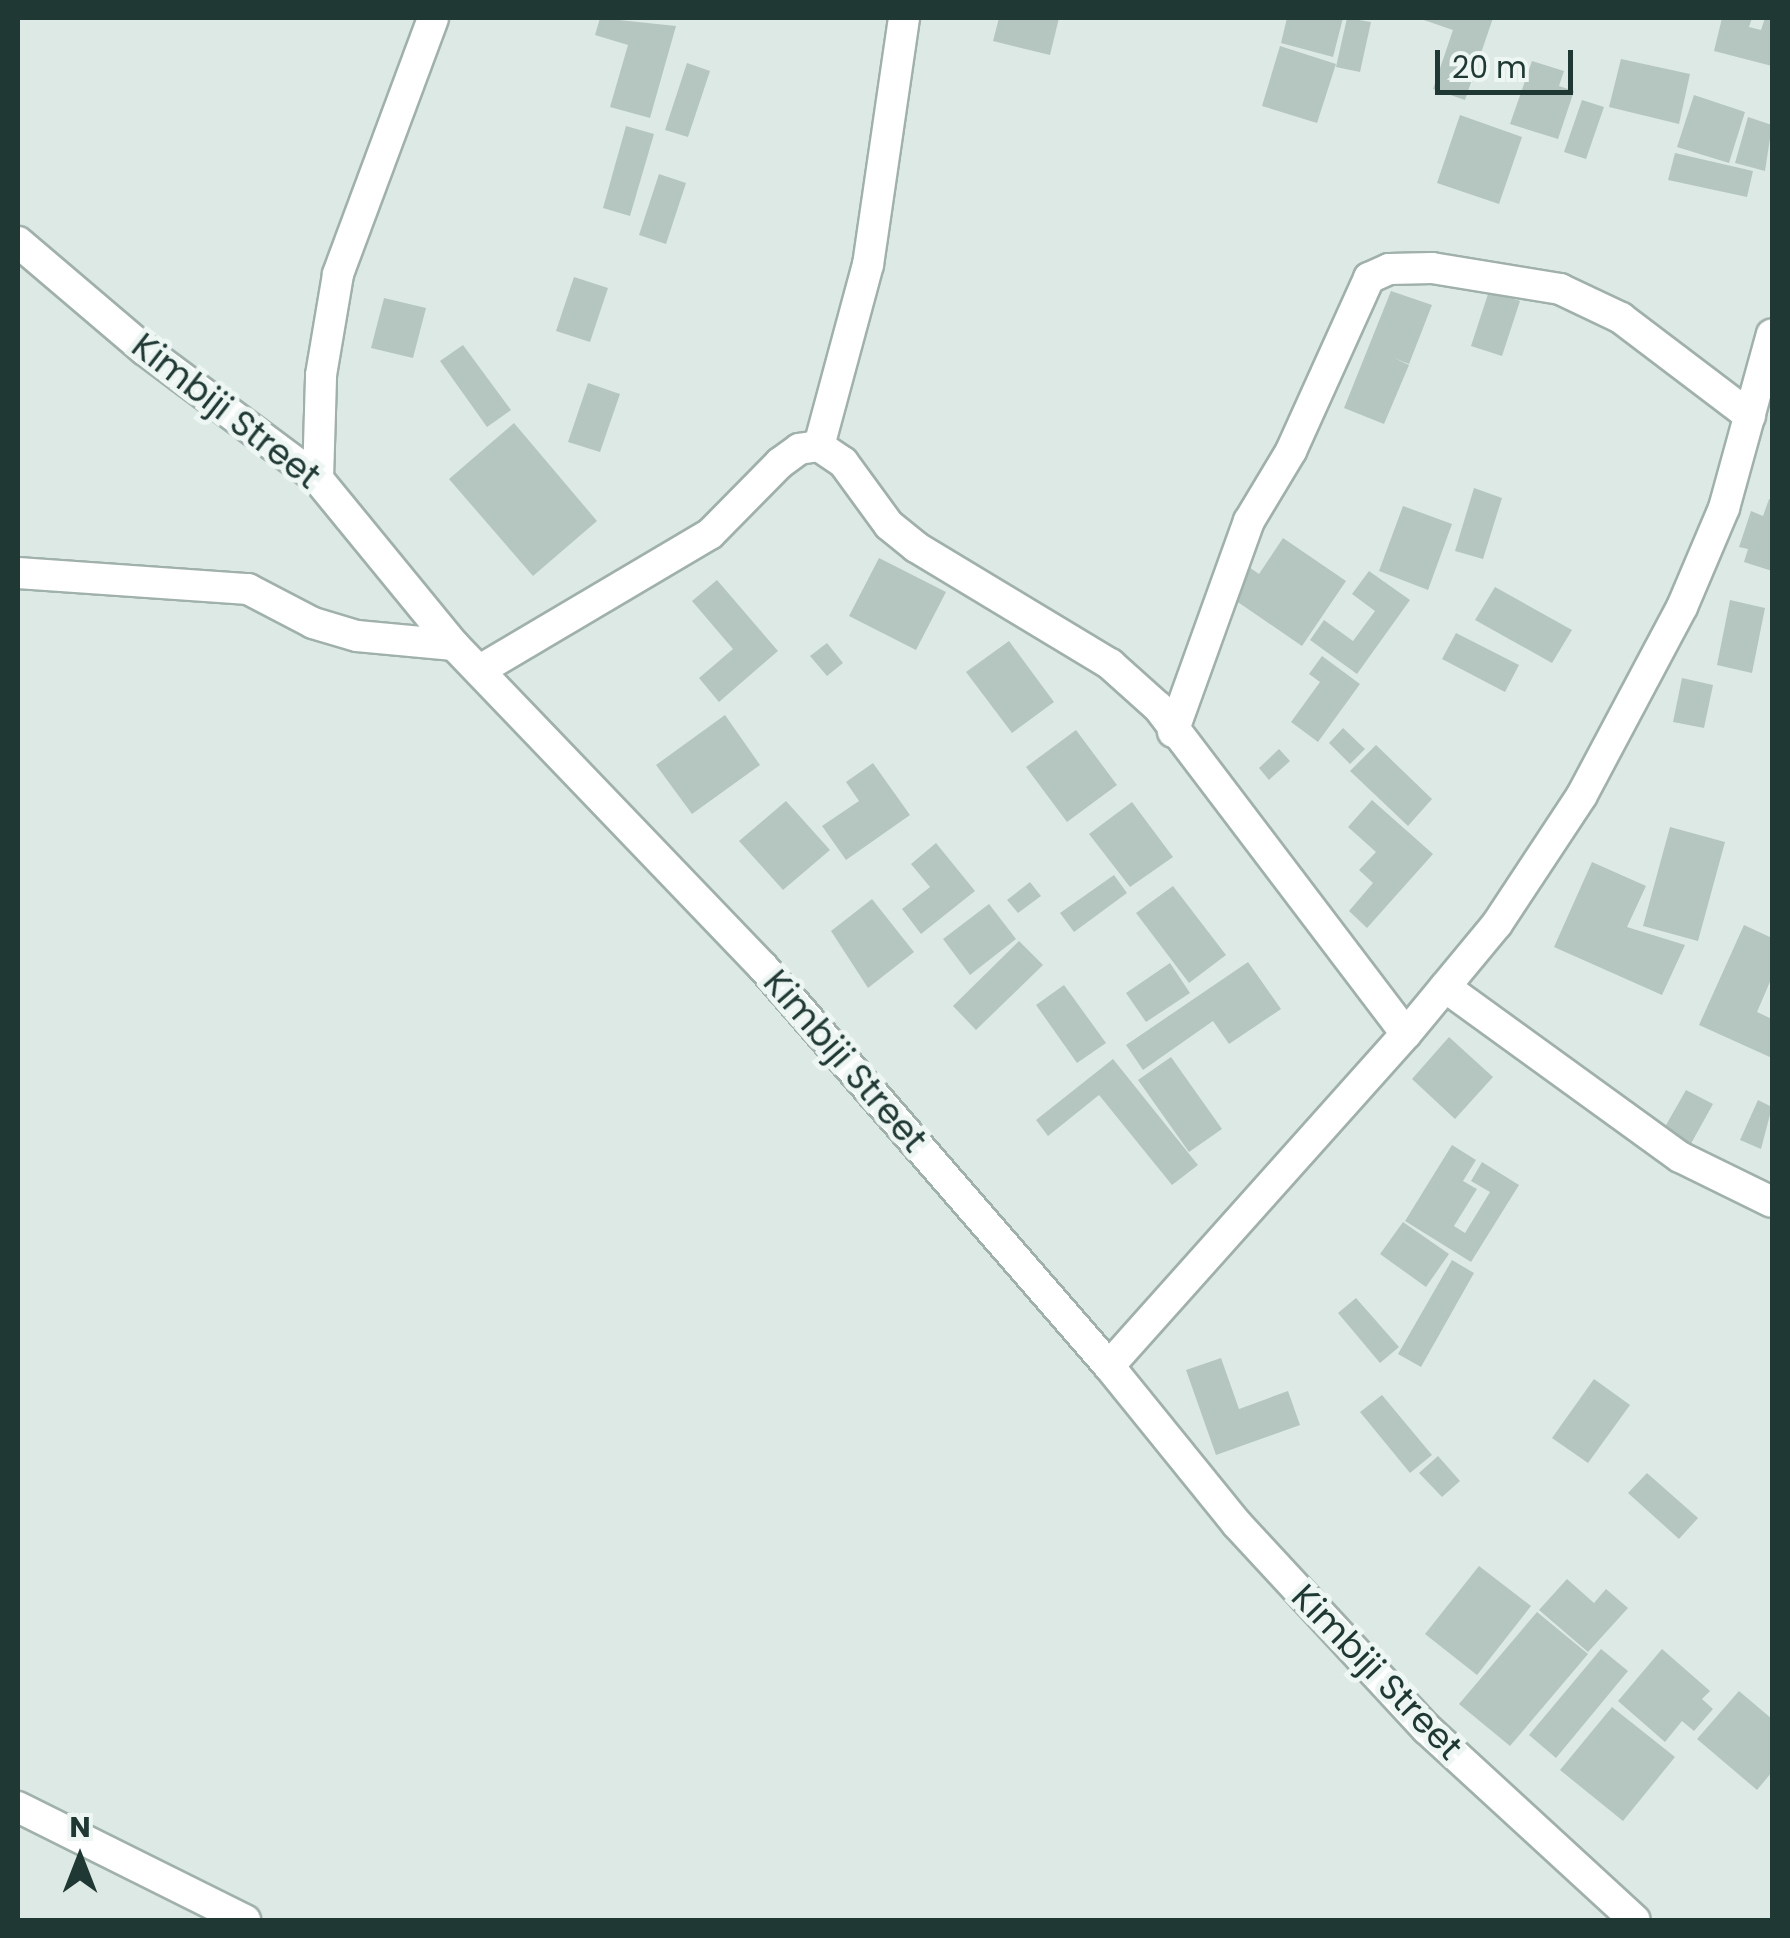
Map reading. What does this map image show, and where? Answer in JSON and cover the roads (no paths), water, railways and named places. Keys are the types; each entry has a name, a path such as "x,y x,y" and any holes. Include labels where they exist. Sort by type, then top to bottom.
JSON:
{"street":[{"path":"318,478 322,375 338,274 433,18"},
{"path":"819,446 868,264 904,18"},
{"name":"Kimbiji Street","path":"18,242 145,350 318,478 454,645 763,967 1109,1366 1237,1524 1427,1729 1635,1920"},
{"path":"1173,732 1250,522 1291,451 1369,278 1389,269 1432,268 1560,289 1621,318 1750,416"},
{"path":"1109,1366 1446,987 1497,924 1591,778 1682,606 1724,508 1772,334"},
{"path":"480,670 710,534 780,463 799,450 819,446 843,462 889,525 1110,664 1158,707 1173,732 1237,806 1406,1034"},
{"path":"18,573 248,589 313,623 357,636 454,645"},
{"path":"1446,987 1680,1157 1772,1202"},
{"path":"18,1807 246,1920"}]}
